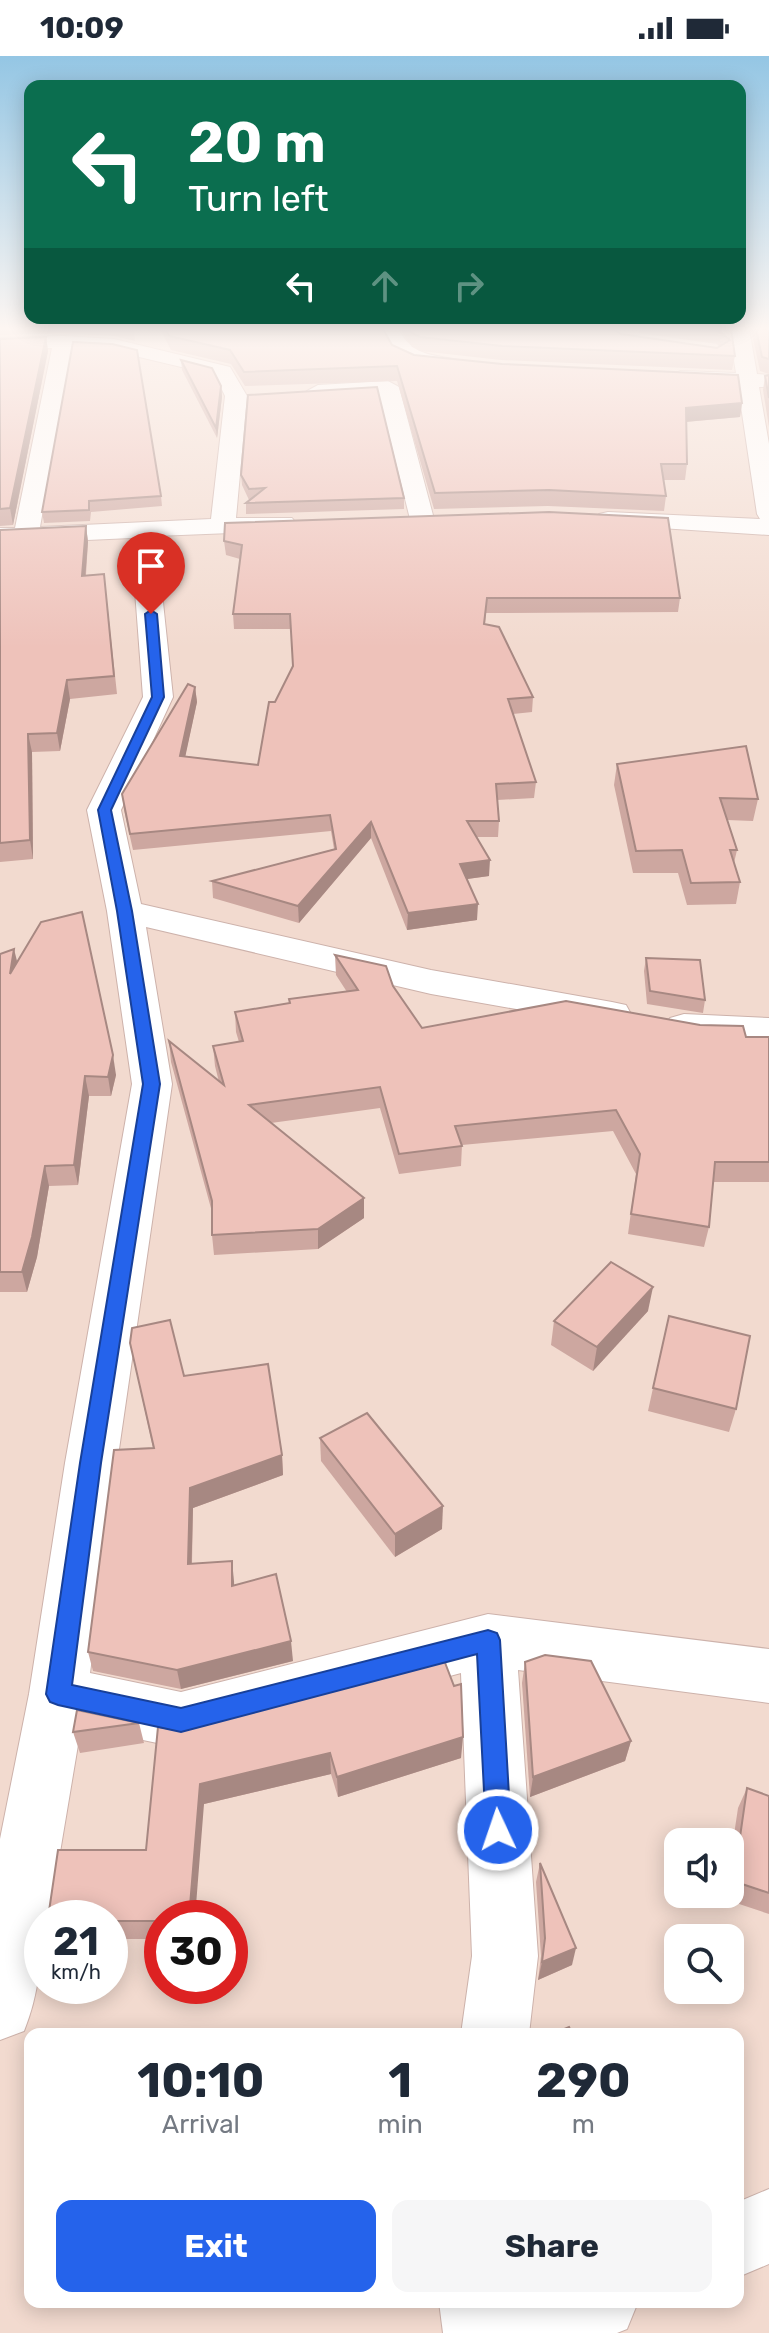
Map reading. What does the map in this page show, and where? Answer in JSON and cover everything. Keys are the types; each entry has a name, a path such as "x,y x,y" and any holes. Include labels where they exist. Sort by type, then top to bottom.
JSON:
{"street":[{"path":"26,535 45,435"},
{"path":"223,525 238,435"},
{"path":"400,435 422,519"},
{"path":"757,435 769,514"},
{"path":"577,517 769,527"},
{"path":"392,520 454,518"},
{"path":"0,536 315,522"},
{"path":"0,2007 58,1694 91,1463 152,1084 125,911 104,810 158,697 143,530"},
{"path":"125,911 431,982 697,1029 769,1031"},
{"path":"58,1694 181,1720 488,1640 769,1676"},
{"path":"488,1640 505,1956 496,2028"},
{"path":"744,2237 769,2226"},
{"path":"478,2308 481,2333"},
{"path":"530,2333 586,2308"}],"shaded area":[{"path":"0,435 769,435 769,2333 0,2333"}],"building":[{"path":"0,435 25,435 10,508 0,509"},
{"path":"56,435 151,435 161,496 89,501 89,510 42,512"},
{"path":"244,435 389,435 404,498 246,503 265,488 249,489 241,475"},
{"path":"418,435 686,435 687,464 661,464 666,496 549,490 435,493"},
{"path":"549,512 668,518 680,598 487,598 484,624 499,627 533,697 508,699 536,782 496,784 499,821 467,821 490,860 460,864 478,904 408,913 371,822 298,906 212,881 336,849 330,815 130,834 122,794 188,684 195,687 180,756 258,765 269,702 275,702 293,666 290,614 233,614 242,545 224,541 225,523"},
{"path":"86,526 82,576 104,574 114,676 67,680 57,733 28,734 30,840 0,843 0,530"},
{"path":"746,746 758,799 720,798 737,850 730,850 740,882 691,883 682,850 636,851 617,764"},
{"path":"82,912 113,1055 108,1077 85,1076 74,1165 45,1166 22,1272 0,1272 0,954 14,949 10,974 41,922"},
{"path":"335,955 386,966 393,986 422,1028 566,1001 700,1025 743,1026 746,1037 769,1037 769,1162 715,1162 709,1227 631,1214 640,1154 616,1110 455,1126 462,1146 399,1154 380,1087 249,1105 364,1198 318,1229 212,1235 212,1201 169,1041 224,1085 213,1046 243,1041 235,1012 290,1003 289,999 358,990"},
{"path":"646,958 700,960 705,1000 650,991"},
{"path":"611,1262 653,1287 597,1347 554,1321"},
{"path":"669,1316 750,1336 736,1409 653,1388"},
{"path":"170,1320 184,1376 268,1364 282,1455 190,1488 188,1564 232,1561 232,1586 276,1574 291,1641 177,1670 88,1652 114,1450 154,1448 130,1343 132,1328"},
{"path":"367,1413 443,1506 395,1534 320,1438"},
{"path":"545,1655 591,1661 631,1741 533,1777 525,1662"},
{"path":"444,1660 454,1686 461,1684 463,1737 337,1777 330,1753 200,1784 190,1900 144,1900 144,1921 128,1921 128,1900 51,1900 58,1850 146,1850 158,1727 177,1730"},
{"path":"77,1710 139,1723 73,1732"},
{"path":"747,1788 769,1796 769,1893 744,1885 744,1828 741,1828"},
{"path":"540,1863 576,1948 542,1962 545,1938"}],"route":[{"path":"151,614 158,697 104,810 125,911 152,1084 91,1463 58,1694 181,1720 488,1640 498,1830"}]}
